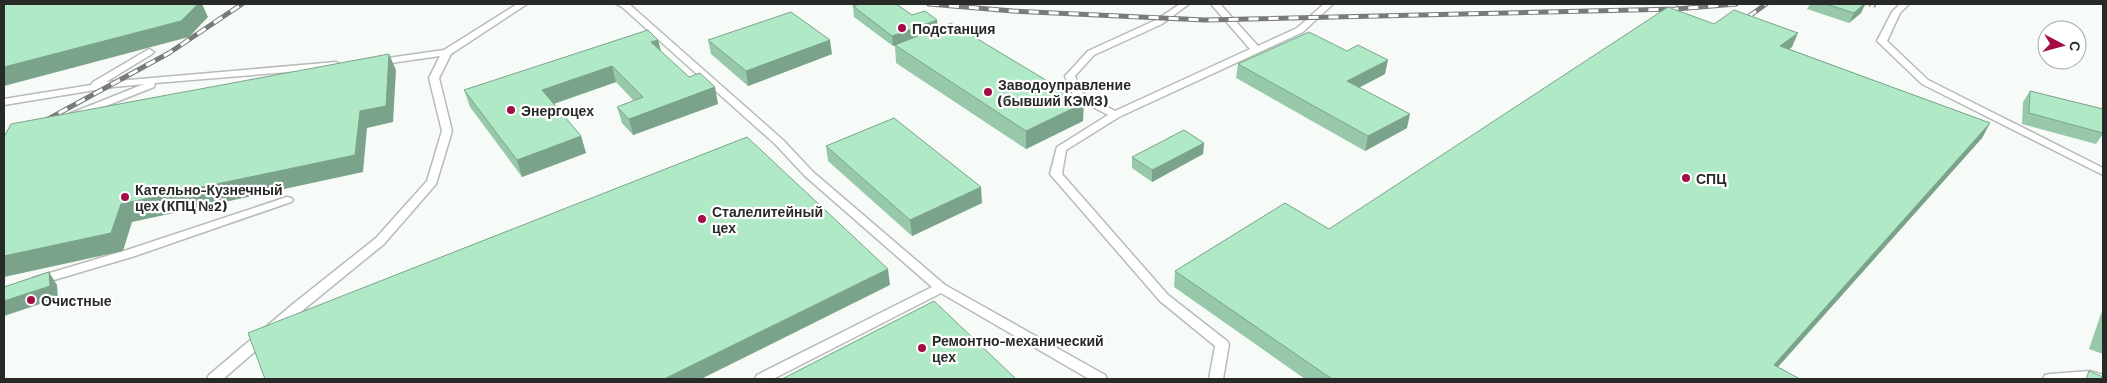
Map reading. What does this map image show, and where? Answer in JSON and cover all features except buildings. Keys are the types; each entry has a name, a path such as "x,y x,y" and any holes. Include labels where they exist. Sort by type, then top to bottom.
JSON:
{"lane":[{"path":"371,62 447,52 523,4"},
{"path":"620,4 625,6 779,142 809,174 942,288 1100,379"},
{"path":"1115,115 1078,95 1070,76 1091,53 1159,22 1185,4"},
{"path":"1215,4 1256,50"},
{"path":"1216,379 1222,344 1164,298 1056,174 1061,150 1115,115 1300,30 1329,4"},
{"path":"1680,4 1685,4"},
{"path":"1905,4 1896,12 1882,41 1925,82 2103,172"},
{"path":"90,88 149,52"},
{"path":"214,379 298,307 380,241 432,182 447,131 434,78 447,52"},
{"path":"4,102 90,88 342,65"},
{"path":"65,119 165,80"},
{"path":"22,285 131,253 287,200"},
{"path":"762,379 942,288"},
{"path":"2050,379 2090,376 2101,379"}],"railway":[{"path":"41,123 169,53 242,4"},
{"path":"929,4 1013,11 1205,20 1676,9 1736,4"},
{"path":"1748,17 1766,4"}],"place":[{"name":"Подстанция","path":"902,28"},
{"name":"Заводоуправление (бывший КЭМЗ)","path":"988,92"},
{"name":"Энергоцех","path":"511,110"},
{"name":"СПЦ","path":"1686,178"},
{"name":"Кательно-Кузнечный цех (КПЦ №2)","path":"125,197"},
{"name":"Сталелитейный цех","path":"702,219"},
{"name":"Очистные","path":"31,300"},
{"name":"Ремонтно-механический цех","path":"922,348"}]}
